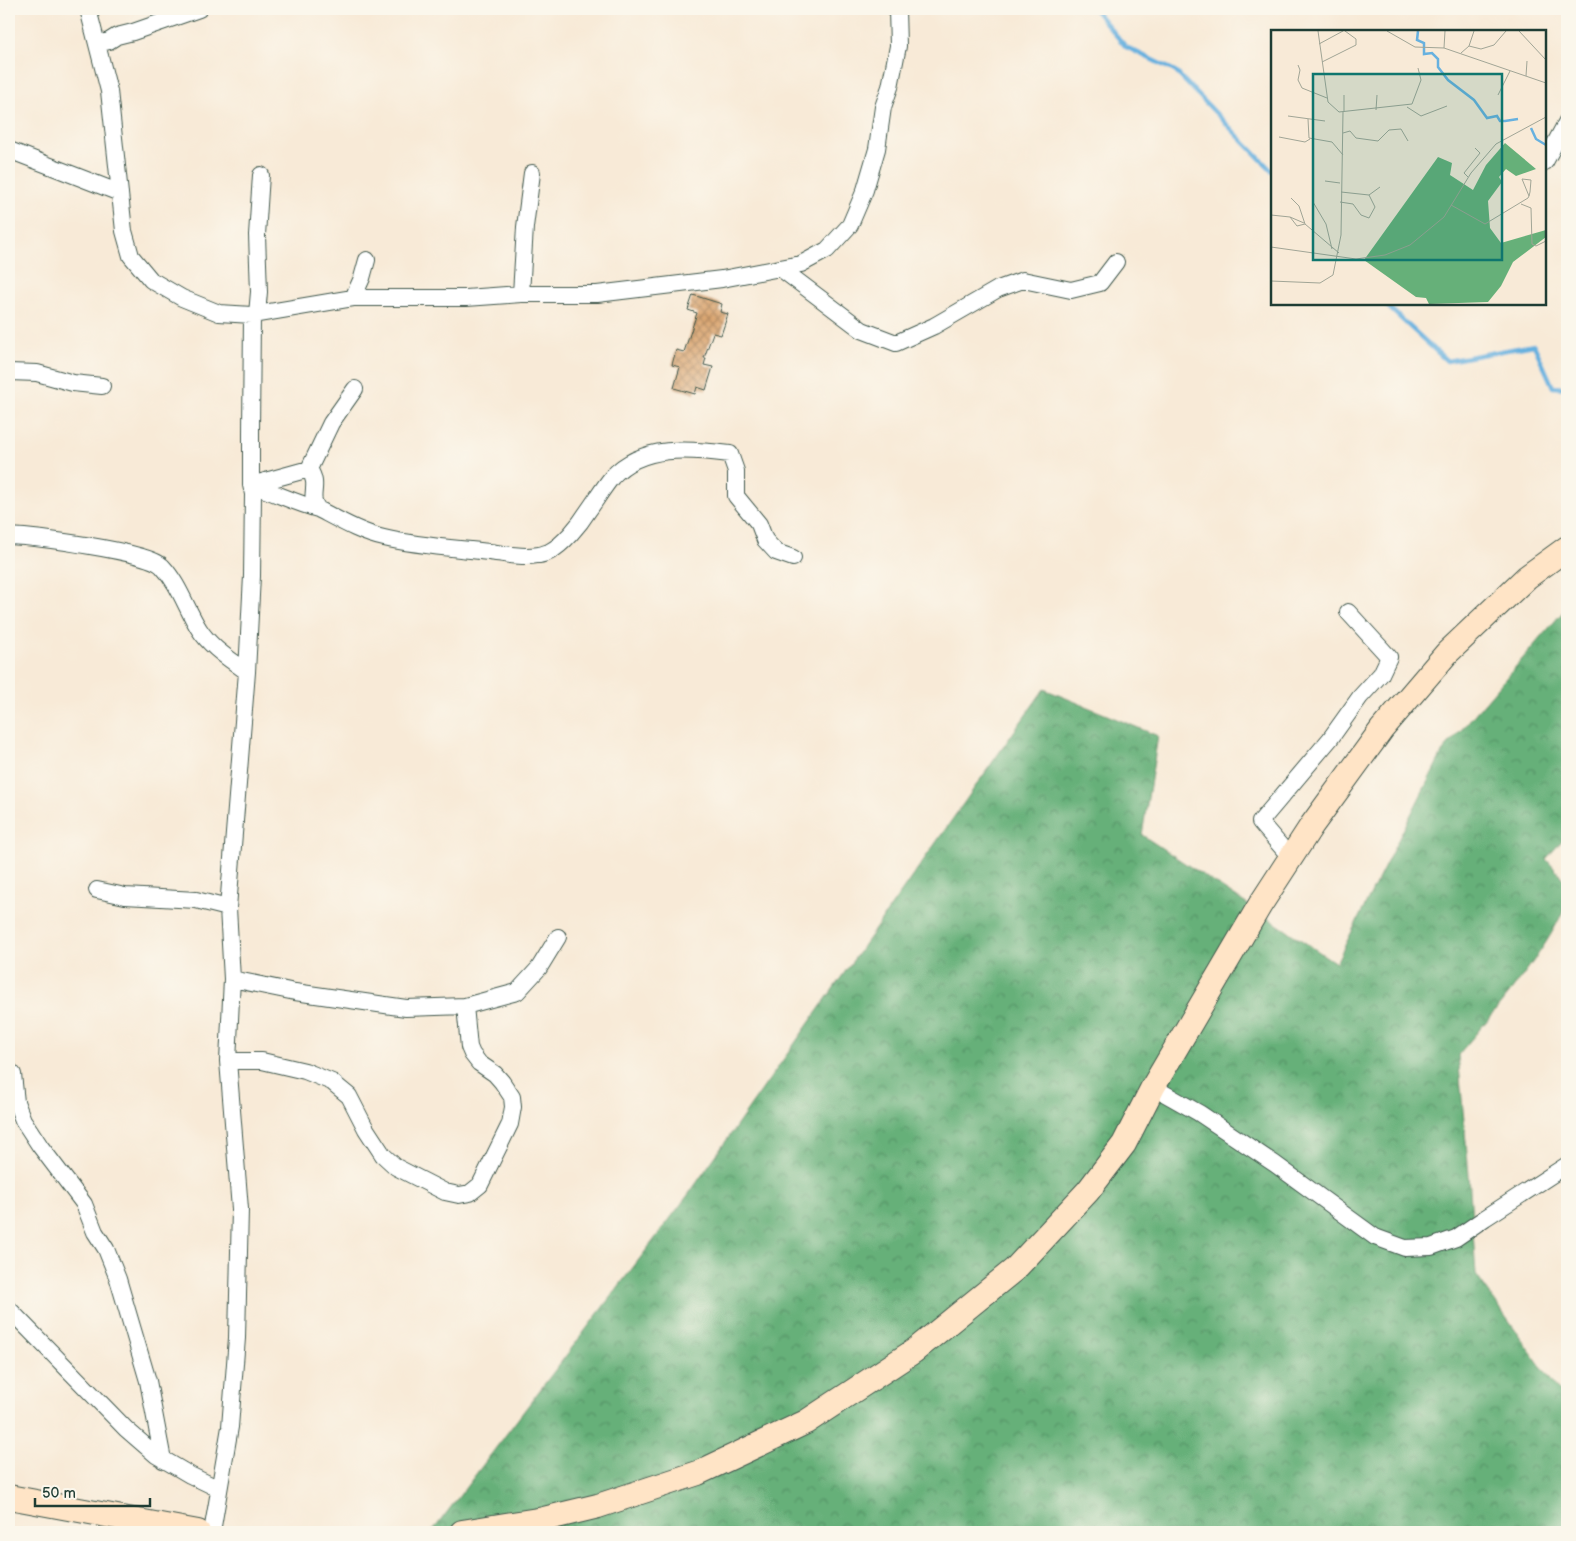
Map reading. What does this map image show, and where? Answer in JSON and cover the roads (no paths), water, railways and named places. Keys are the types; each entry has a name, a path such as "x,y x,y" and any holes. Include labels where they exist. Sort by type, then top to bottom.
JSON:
{"main road":[{"path":"462,1532 544,1519 598,1506 698,1473 806,1422 914,1351 1015,1268 1088,1191 1124,1144 1153,1087 1260,905 1312,825 1382,729 1447,653 1527,577 1567,548"},
{"path":"9,1497 198,1532"}],"street":[{"path":"88,9 109,91 124,231 131,256 151,280 182,298 219,313 255,314 353,298 466,298 521,294 596,294 722,279 801,264 827,250 850,225 865,190 877,149 883,107 890,87 898,46 897,9"},
{"path":"97,44 109,42 117,36 199,9"},
{"path":"1546,160 1567,121"},
{"path":"9,150 120,193"},
{"path":"521,294 525,227 532,173"},
{"path":"212,1532 230,1427 237,1338 240,1210 228,1061 232,979 228,908 247,672 252,576 253,494 251,485 255,314 259,292 257,235 261,175"},
{"path":"353,298 362,278 367,260"},
{"path":"780,268 862,330 896,343 934,326 1006,286 1023,280 1070,290 1100,283 1116,262"},
{"path":"9,372 37,372 74,384 102,386"},
{"path":"251,485 309,469 331,423 355,388"},
{"path":"251,485 318,509 361,531 384,538 430,546 522,556 538,555 550,551 562,542 581,522 614,476 632,462 650,454 672,450 697,450 730,454 736,471 736,496 759,524 765,540 776,552 793,558"},
{"path":"309,469 315,482 313,498 314,504 318,509"},
{"path":"9,536 59,541 143,557 160,564 176,584 184,603 200,631 214,648 247,672"},
{"path":"1291,858 1260,822 1330,739 1360,697 1381,674 1389,657 1348,612"},
{"path":"97,890 124,896 196,900 228,908"},
{"path":"232,979 295,992 406,1008 465,1006 517,992 539,968 558,937"},
{"path":"228,1061 262,1060 305,1071 332,1082 349,1096 366,1129 383,1154 396,1167 445,1192 459,1195 470,1193 480,1185 510,1124 513,1107 512,1097 502,1082 495,1074 478,1063 472,1054 469,1047 465,1006"},
{"path":"9,1070 13,1074 16,1102 23,1120 40,1146 84,1204 95,1232 106,1249 118,1279 148,1381 163,1460"},
{"path":"1153,1087 1199,1114 1275,1164 1374,1237 1405,1248 1432,1247 1456,1238 1567,1165"},
{"path":"9,1309 126,1429 156,1456 190,1476 220,1489"}],"waterway":[{"path":"1094,9 1126,47 1175,71 1271,170"},
{"path":"1386,305 1447,361 1534,345 1553,387 1567,388"}]}
